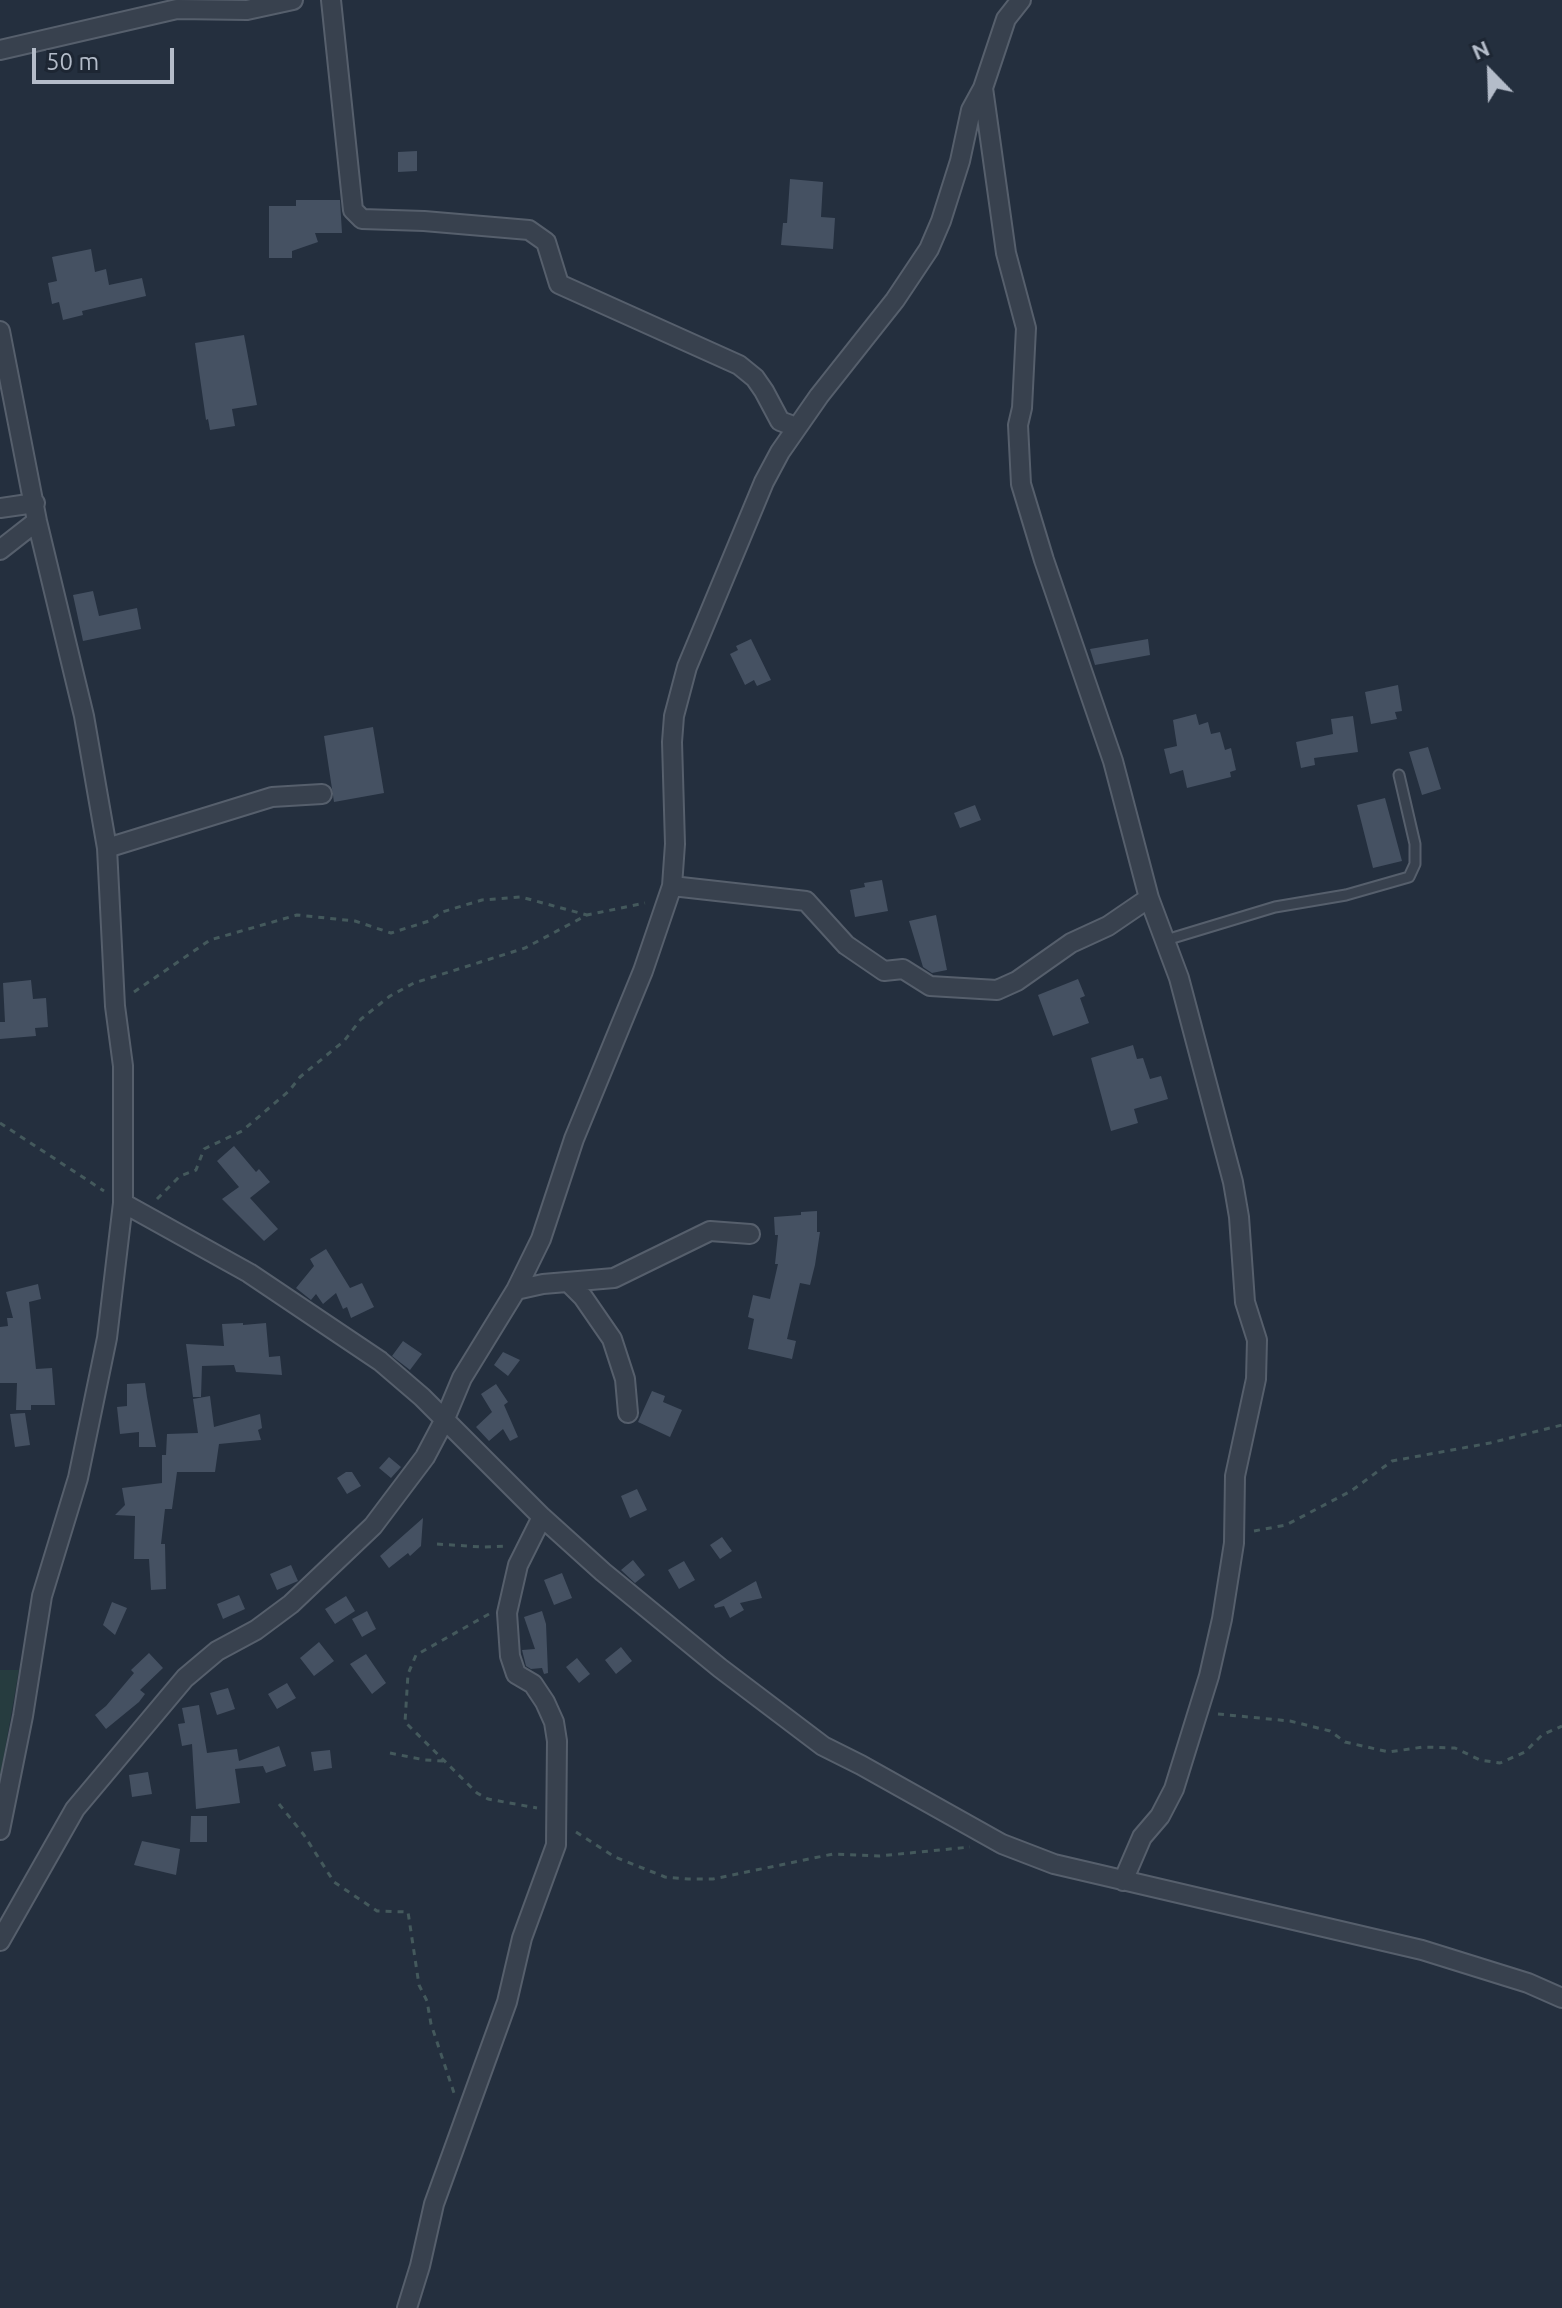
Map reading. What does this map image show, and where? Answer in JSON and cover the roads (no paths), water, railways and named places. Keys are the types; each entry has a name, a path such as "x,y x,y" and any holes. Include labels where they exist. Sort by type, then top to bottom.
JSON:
{"street":[{"path":"0,50 177,9 247,10 293,0"},
{"path":"331,0 353,210 362,219 529,230 546,242 559,284 739,365 755,378 780,421 796,427"},
{"path":"0,1941 75,1809 175,1690 217,1651 256,1630 291,1604 373,1526 425,1457 462,1378 516,1290 541,1239 574,1139 643,971 670,892 675,844 672,742 678,694 687,667 764,482 796,427 895,300 929,249 960,161 971,110 983,88 1010,0"},
{"path":"1006,19 1021,0"},
{"path":"983,88 1006,253 1026,328 1022,408 1018,425 1021,484 1113,761 1149,898 1179,978 1224,1145 1239,1217 1245,1302 1257,1340 1256,1379 1235,1476 1234,1543 1222,1619 1174,1789 1160,1816 1142,1837 1123,1881"},
{"path":"0,332 36,512 84,716 107,848 115,1006 123,1066 123,1203 107,1338 78,1478 42,1596 21,1729 0,1830"},
{"path":"0,508 36,512"},
{"path":"0,550 36,512"},
{"path":"107,848 272,797 322,794"},
{"path":"670,892 806,901 846,945 884,971 903,969 930,986 997,990 1017,981 1071,943 1108,926 1149,898"},
{"path":"123,1203 249,1273 380,1361 603,1572 720,1668 823,1746 1002,1844 1054,1864 1422,1950 1528,1983 1562,1998"},
{"path":"516,1290 543,1284 614,1278 710,1231 750,1234"},
{"path":"569,1283 583,1297 612,1339 625,1379 628,1413"},
{"path":"407,2308 434,2204 507,2002 522,1938 556,1845 557,1741 554,1722 533,1684 516,1674 510,1656 507,1613 518,1565 542,1517"}],"lane":[{"path":"1166,940 1275,907 1346,895 1409,877 1415,864 1415,844 1399,775"}]}
